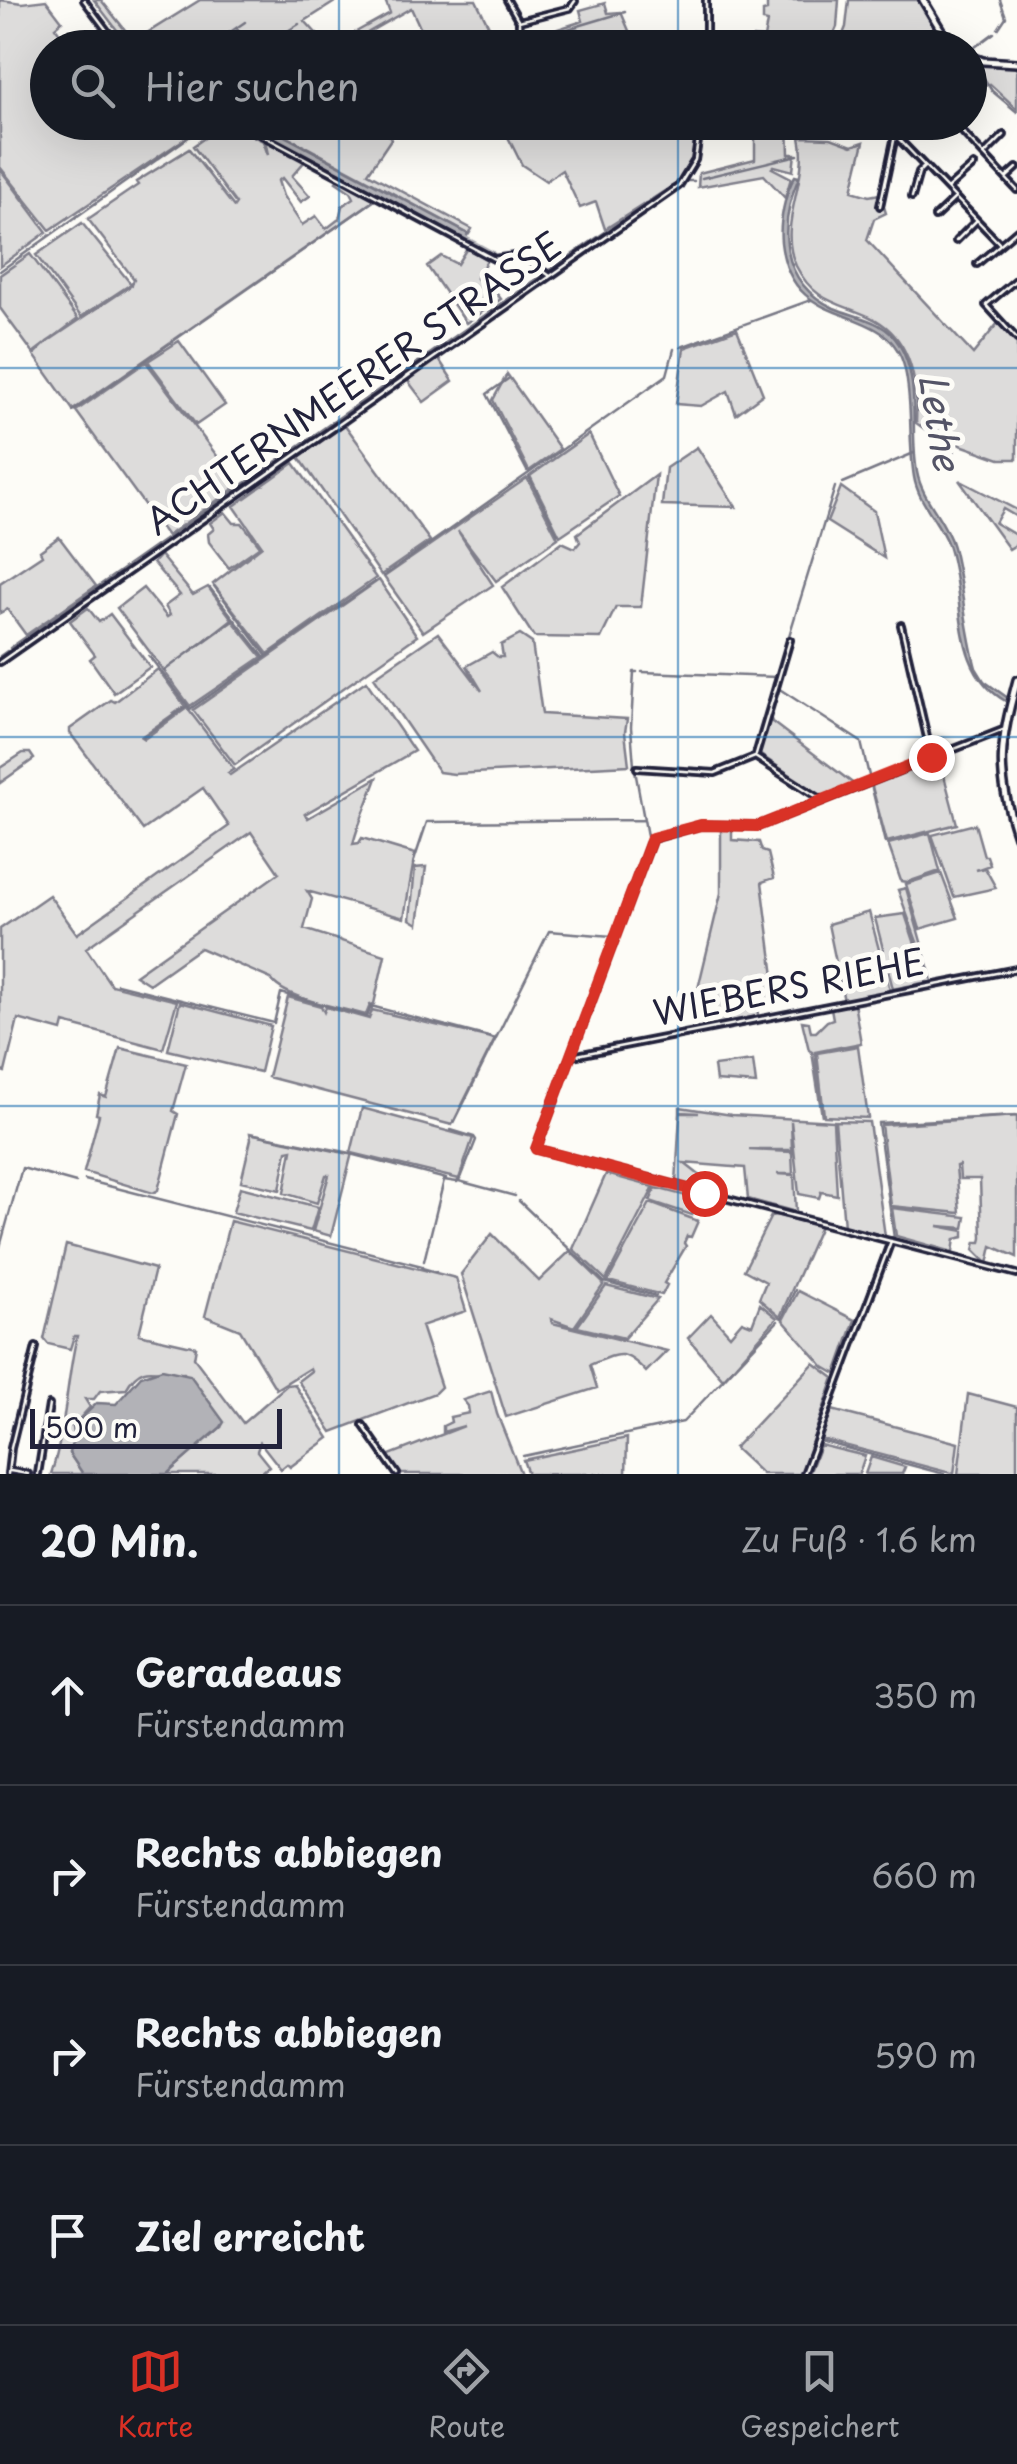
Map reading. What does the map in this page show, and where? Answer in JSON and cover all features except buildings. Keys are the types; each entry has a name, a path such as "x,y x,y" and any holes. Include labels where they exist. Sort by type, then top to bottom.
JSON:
{"street":[{"path":"84,0 106,30"},
{"path":"507,0 519,21 519,30"},
{"path":"706,0 706,30"},
{"path":"923,0 941,30"},
{"path":"519,21 570,8 575,1"},
{"path":"987,62 1017,63"},
{"path":"984,155 1004,135"},
{"path":"271,140 494,259 521,256 550,277"},
{"name":"ACHTERNMEERER STRASSE","path":"0,662 679,186 696,160 699,140"},
{"path":"880,206 895,140"},
{"path":"900,140 1000,244"},
{"path":"970,140 1017,190"},
{"path":"947,189 974,165"},
{"path":"912,197 919,172 925,166"},
{"path":"1006,178 1017,168"},
{"path":"935,216 955,198"},
{"path":"956,241 977,220"},
{"path":"976,264 1017,230"},
{"path":"1017,278 986,305 1017,339"},
{"path":"901,626 931,757"},
{"path":"755,757 790,640"},
{"path":"1017,680 1004,730 1001,782 1017,836"},
{"path":"1004,730 758,826 701,825 652,838 536,1149 1017,1274"},
{"path":"755,757 823,801"},
{"path":"637,768 715,773 755,757"},
{"name":"WIEBERS RIEHE","path":"571,1056 1017,969"},
{"path":"804,1474 891,1241"},
{"path":"28,1474 9,1472 11,1448 36,1348"},
{"path":"38,1474 49,1406"},
{"path":"363,1425 396,1474"}],"shaded area":[{"path":"0,0 46,0 62,21 55,27 57,30 30,30 30,140 183,140 50,230 0,167"},
{"path":"94,0 101,0 125,30 117,30"},
{"path":"200,0 338,0 305,21 313,30 152,30"},
{"path":"385,0 476,0 491,30 421,30 411,8 372,30 360,30 390,13"},
{"path":"767,0 839,0 836,30 766,30 763,12 767,11"},
{"path":"849,0 919,0 937,30 845,30"},
{"path":"605,3 608,13 621,12 629,30 554,30 583,21 580,10"},
{"path":"987,64 1017,67 1017,109 987,85"},
{"path":"202,140 261,140 268,155 267,140 305,161 292,176 310,196 301,202 282,178 278,181 302,225 316,216 326,229 339,219 342,206 354,198 336,182 339,178 376,199 73,410 34,355 47,342 132,285 134,279 88,219 138,185 136,182 189,149 234,207 236,204 193,146"},
{"path":"277,140 292,140 468,234 464,241"},
{"path":"294,140 390,140 368,173 472,229 469,234"},
{"path":"510,140 697,140 695,156 682,180 605,229 596,202 580,208 562,170 546,181 522,165"},
{"path":"755,140 789,140 789,154 795,154 793,171 772,168 791,178 785,198 764,175 698,187 699,173 755,159"},
{"path":"800,140 836,140 852,146 864,142 852,191 869,196 880,194 886,213 874,219 867,240 973,354 998,323 1017,343 1017,459 1000,459 955,443 954,450 916,423 913,376 895,336 870,317 819,294 803,278 791,250 790,234 802,153"},
{"path":"0,169 47,232 0,266"},
{"path":"795,176 799,177 786,233 793,268 816,297 878,325 899,344 910,374 917,472 953,547 976,668 984,681 1008,698 1007,702 989,688 976,671 968,652 948,545 914,477 907,383 896,347 880,332 821,305 803,292 789,272 781,226"},
{"path":"82,223 131,284 81,317 36,255"},
{"path":"467,248 487,260 476,278 501,299 466,323 427,266 441,256 457,264"},
{"path":"30,254 78,319 33,353 0,308 0,275"},
{"path":"737,329 763,394 736,414 728,391 701,406 676,404 684,348"},
{"path":"179,341 225,405 196,425 148,361"},
{"path":"438,358 453,381 424,402 408,381"},
{"path":"146,362 239,485 167,536 76,411"},
{"path":"507,374 560,449 529,471 493,400"},
{"path":"345,425 430,541 381,575 299,457"},
{"path":"589,434 619,496 560,536 530,476"},
{"path":"697,447 736,507 662,505 666,468"},
{"path":"294,463 376,578 268,654 213,584 262,546 234,506"},
{"path":"656,475 641,607 616,607 601,638 534,637 502,587 562,542 575,548 580,542 577,534"},
{"path":"527,478 558,538 496,581 458,531 493,585 423,632 384,577"},
{"path":"959,480 1017,510 1017,517 1003,509 995,523 1017,536 1017,544 1009,549"},
{"path":"841,487 874,511 884,558 827,522"},
{"path":"225,512 234,523 242,523 260,546 229,568 209,542 208,534 214,529 210,523"},
{"path":"59,537 96,586 26,635 7,609 0,613 0,583 42,555 40,551"},
{"path":"160,555 193,595 208,587 232,619 191,651 233,621 262,657 190,706 117,608 143,588 167,617 170,615 165,606 180,595 153,563"},
{"path":"379,580 417,636 235,765 193,710"},
{"path":"88,608 99,622 110,614 150,667 114,693 90,659 95,655 70,621"},
{"path":"438,633 482,691 467,666 492,652 503,657 501,645 520,635 532,643 542,714 627,719 629,765 439,772 374,677"},
{"path":"158,669 185,706 141,737 144,739 187,708 234,769 230,775 366,681 414,751 305,814 308,818 377,778 353,844 362,838 415,854 404,918 307,891 312,899 304,929 385,955 374,1004 366,1015 314,1002 200,948 149,984 135,975 279,873 251,832 86,948 111,985 177,1001 163,1049 64,1023 62,1031 18,1019 5,1072 0,1071 0,929 49,895 77,934 229,826 203,788 143,830 70,733 70,729 111,700 115,702"},
{"path":"770,717 855,785 824,797 759,754"},
{"path":"23,753 30,753 34,759 0,783 0,768"},
{"path":"939,757 957,824 887,842 871,783"},
{"path":"975,824 990,865 976,870 985,868 996,888 954,897 932,835"},
{"path":"721,828 732,829 732,840 759,842 762,851 768,853 774,878 762,882 777,1000 757,1004 758,1016 707,1026 695,1001 721,893"},
{"path":"930,833 940,871 901,881 888,844"},
{"path":"426,867 418,924 410,919 415,868"},
{"path":"941,873 958,918 920,929 906,884"},
{"path":"906,888 932,981 893,989 884,965 890,991 844,1001 828,924 869,912 881,957 883,949 875,918 905,914 928,972 898,890"},
{"path":"288,997 321,1006 324,1012 326,1007 369,1019 372,1010 495,1039 452,1125 268,1077"},
{"path":"180,1002 271,1026 260,1072 168,1050"},
{"path":"854,1003 861,1043 815,1052 822,1116 812,1052 802,1021 809,1022 811,1032 816,1032 833,1019 831,1008"},
{"path":"858,1046 868,1118 824,1116 817,1053"},
{"path":"120,1048 186,1064 173,1111 178,1114 158,1190 153,1193 84,1172 99,1115 96,1114 100,1095 106,1097"},
{"path":"753,1061 756,1084 716,1081 714,1066"},
{"path":"680,1107 732,1115 833,1121 837,1195 821,1192 819,1198 799,1194 791,1121 792,1150 749,1150 792,1152 793,1174 777,1174 794,1175 796,1212 748,1199 745,1168 684,1163 707,1181 705,1190 676,1183 680,1113 699,1113 680,1112"},
{"path":"362,1108 473,1138 459,1179 352,1153 331,1236 313,1231 329,1175 317,1203 284,1193 292,1150 287,1151 280,1190 241,1181 250,1133 351,1153"},
{"path":"1017,1116 1017,1257 992,1246 988,1264 974,1250 982,1238 980,1179 960,1179 959,1165 956,1166 960,1213 891,1206 881,1125"},
{"path":"835,1121 869,1122 885,1236 844,1226"},
{"path":"606,1174 654,1187 606,1280 573,1249"},
{"path":"240,1187 318,1207 311,1231 233,1212"},
{"path":"656,1188 698,1199 692,1215 650,1201"},
{"path":"650,1203 698,1221 664,1283 667,1285 662,1295 608,1281"},
{"path":"892,1208 966,1217 964,1228 938,1226 964,1231 964,1237 955,1239 953,1252 896,1236"},
{"path":"771,1216 820,1226 780,1317 759,1299 766,1282 744,1270"},
{"path":"230,1221 456,1278 466,1311 421,1326 441,1387 435,1393 332,1432 298,1381 310,1368 276,1389 240,1330 205,1316"},
{"path":"492,1234 539,1281 570,1251 604,1284 574,1327 551,1319 552,1323 667,1351 646,1372 632,1359 620,1355 590,1365 597,1388 506,1417 461,1274"},
{"path":"66,1245 155,1269 139,1334 196,1347 194,1358 243,1423 287,1385 294,1384 329,1438 290,1467 287,1464 281,1469 260,1442 257,1451 269,1466 260,1474 167,1474 221,1427 184,1373 152,1370 132,1379 126,1389 100,1391 94,1399 85,1399 90,1407 72,1427 74,1437 69,1453 83,1474 51,1474 77,1336 70,1349 48,1344 44,1339"},
{"path":"606,1286 658,1299 624,1338 577,1327"},
{"path":"798,1291 855,1320 836,1374 824,1367 783,1320"},
{"path":"760,1304 777,1318 723,1379 688,1338 711,1314 730,1335 742,1321 752,1325"},
{"path":"814,1363 834,1378 801,1474 762,1474 734,1448"},
{"path":"162,1369 190,1375 224,1422 221,1427 167,1474 83,1474 69,1453 74,1437 72,1427 97,1403 116,1404 141,1376"},
{"path":"491,1391 521,1474 399,1474 387,1456 464,1426 443,1432 443,1426 451,1422 450,1417 469,1413 463,1400"},
{"path":"968,1394 1017,1407 1017,1474 958,1474"},
{"path":"832,1410 958,1443 954,1474 821,1439"},
{"path":"627,1438 626,1474 528,1474 523,1460"},
{"path":"820,1445 865,1456 859,1474 809,1474"},
{"path":"871,1457 905,1467 902,1474 865,1474"}],"waterway":[{"path":"998,29 1006,17 1000,0"},
{"path":"565,30 625,12"},
{"path":"233,30 245,22"},
{"path":"289,30 299,24"},
{"path":"987,38 994,33"},
{"path":"987,83 1017,112"},
{"path":"0,271 185,140"},
{"path":"702,178 798,155"},
{"path":"686,181 694,181"},
{"path":"550,270 672,186"},
{"path":"73,411 375,200"},
{"path":"459,235 492,253"},
{"path":"10,648 544,274"},
{"path":"681,347 811,300"},
{"path":"384,576 667,375 674,349"},
{"path":"508,379 487,394 527,471"},
{"name":"Lethe","path":"843,483 914,453"},
{"path":"529,477 558,534"},
{"path":"780,665 835,487"},
{"path":"149,656 190,709 375,582"},
{"path":"214,586 266,655"},
{"path":"210,588 264,657"},
{"path":"164,671 234,619"},
{"path":"0,656 7,651"},
{"path":"642,672 776,677 778,669"},
{"path":"634,766 631,727 637,672"},
{"path":"778,688 861,742 885,843"},
{"path":"143,737 187,706"},
{"path":"635,770 647,836"},
{"path":"413,864 427,822 644,820"},
{"path":"454,1123 549,931 612,936 646,842"},
{"path":"117,984 274,1023 281,993 367,1017 371,1006 496,1039"},
{"path":"894,1238 878,1123 1017,1116"},
{"path":"424,1261 444,1180 457,1182 461,1178 476,1140 451,1130"},
{"path":"254,1134 446,1179"},
{"path":"0,1247 22,1168 76,1183"},
{"path":"85,1180 422,1266"},
{"path":"459,1181 515,1196"},
{"path":"519,1201 604,1282 656,1296"},
{"path":"838,1374 886,1245"},
{"path":"422,1268 436,1272"},
{"path":"782,1318 795,1290"},
{"path":"523,1456 683,1422 778,1321"},
{"path":"813,1439 836,1379"},
{"path":"820,1441 944,1474"}],"route":[{"path":"704,1193 536,1149 652,838 701,825 758,826 931,757"}]}
